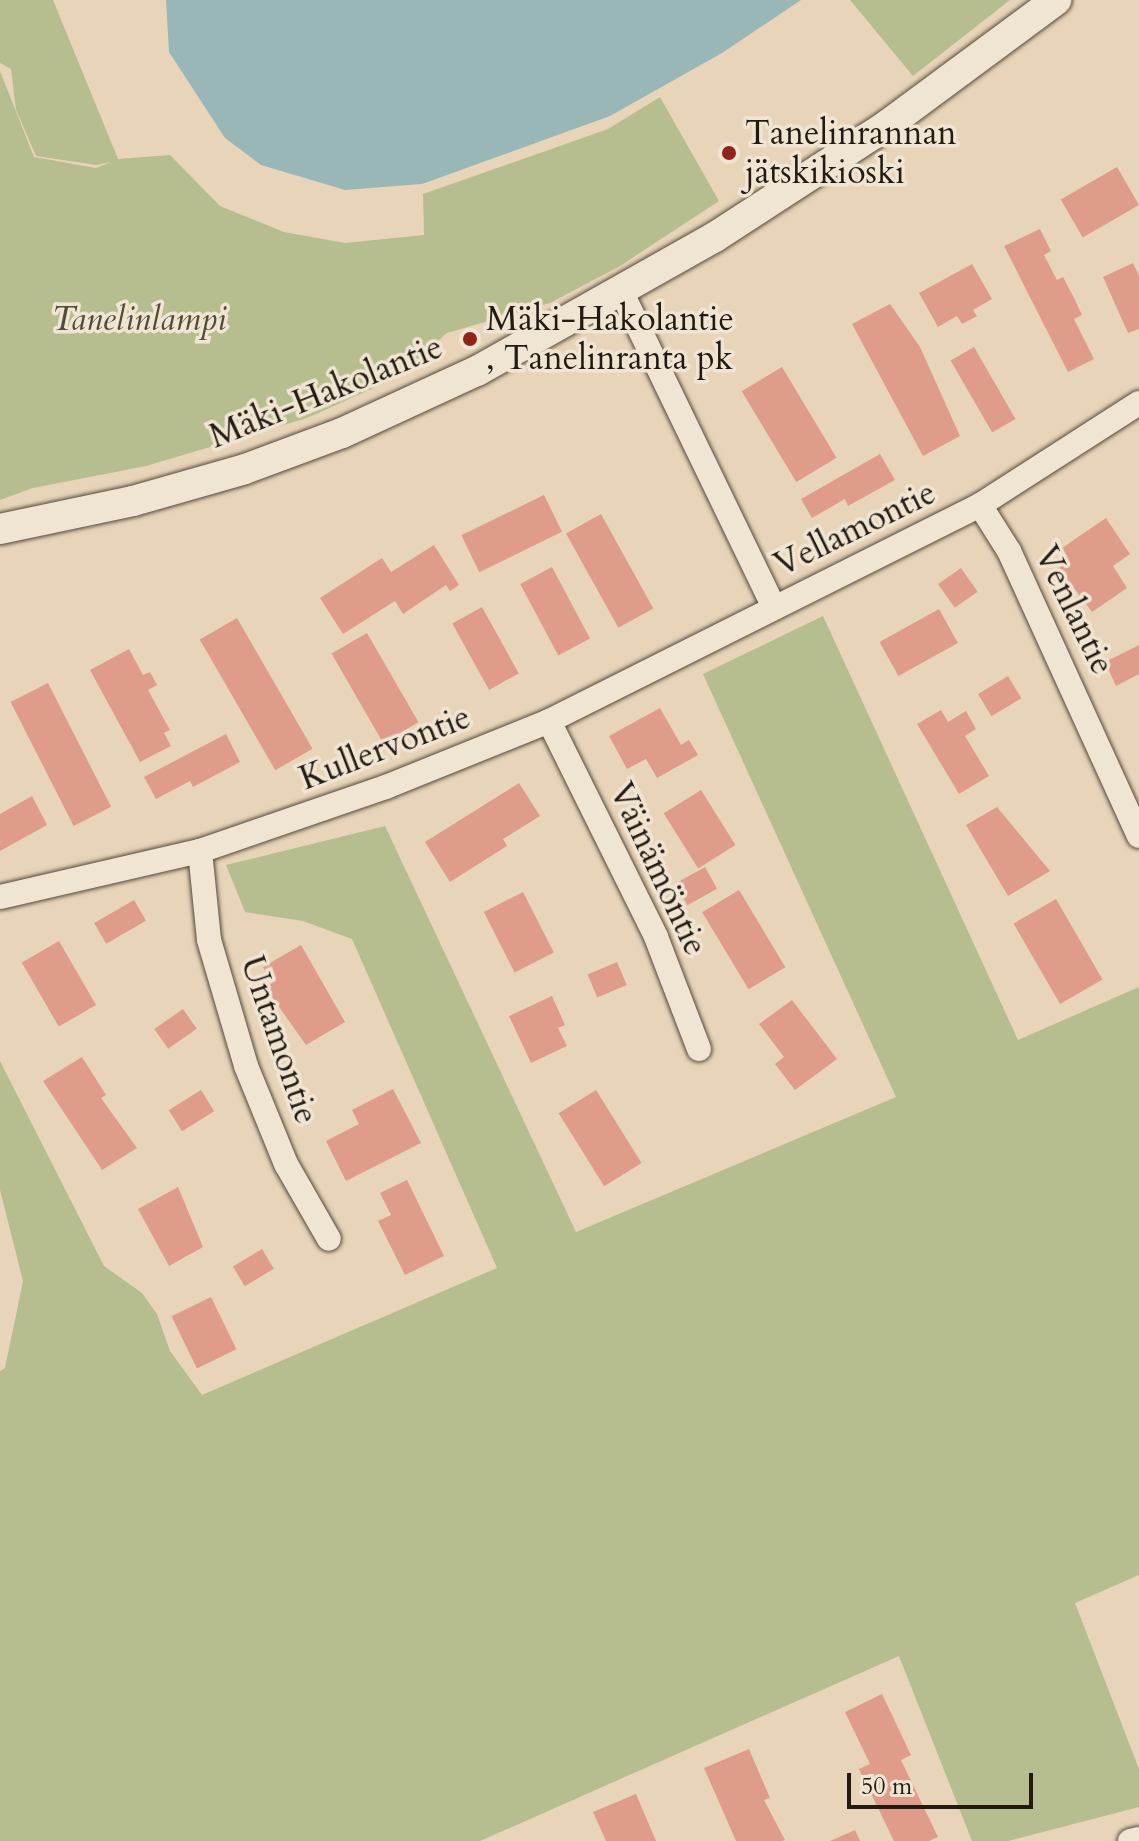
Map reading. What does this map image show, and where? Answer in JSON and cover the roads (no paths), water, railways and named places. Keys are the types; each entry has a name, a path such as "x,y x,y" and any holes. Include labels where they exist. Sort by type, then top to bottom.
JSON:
{"street":[{"name":"Mäki-Hakolantie","path":"0,529 133,501 245,469 342,433 477,371 622,293 886,126 1056,0"},
{"name":"Vellamontie","path":"622,293 774,607 980,505 1139,403"},
{"name":"Venlantie","path":"980,505 1015,564 1139,836"},
{"name":"Kullervontie","path":"0,897 200,851 386,787 549,721 774,607"},
{"name":"Väinämöntie","path":"549,721 656,937 699,1049"},
{"name":"Untamontie","path":"200,851 209,940 246,1066 286,1164 329,1239"},
{"path":"1130,1841 1139,1839"}],"water":[{"path":"166,0 801,0 722,53 610,116 422,184 345,190 261,165 225,138 169,52"}],"place":[{"name":"Tanelinrannan jätskikioski","path":"729,153"},
{"name":"Mäki-Hakolantie , Tanelinranta pk","path":"470,339"}],"park label":[{"name":"Tanelinlampi","path":"139,320"}]}
